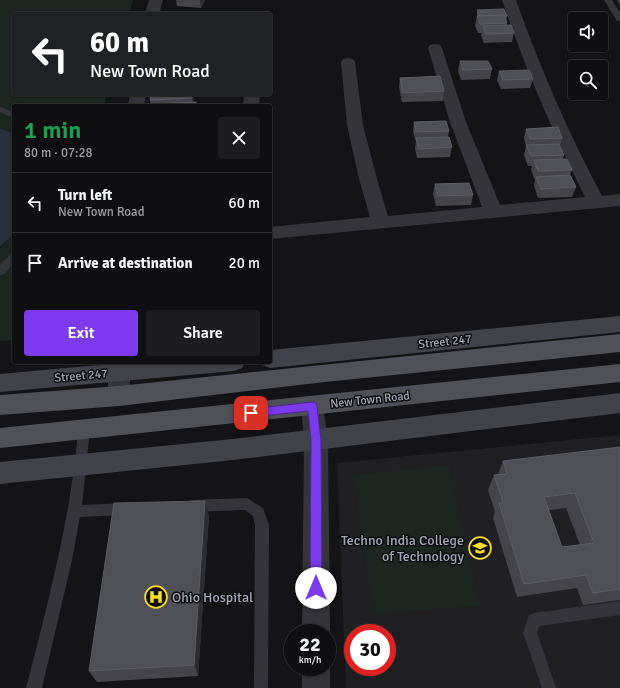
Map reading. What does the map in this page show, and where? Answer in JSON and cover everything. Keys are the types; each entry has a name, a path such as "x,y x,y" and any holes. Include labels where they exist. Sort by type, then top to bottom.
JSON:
{"main road":[{"path":"0,405 119,396 325,372 620,343"},
{"name":"New Town Road","path":"0,438 620,373"}],"street":[{"path":"153,12 156,0"},
{"path":"509,0 519,32 550,109 596,202"},
{"path":"435,48 458,122 493,211"},
{"path":"348,62 355,126 368,179 381,222"},
{"path":"272,233 620,200"},
{"name":"Street 247","path":"272,359 620,324"},
{"name":"Street 247","path":"0,383 119,367 188,364"},
{"path":"119,367 119,396"},
{"path":"0,473 82,466 316,440 620,403"},
{"path":"312,406 316,440 316,624"},
{"path":"316,676 316,688"}],"lane":[{"path":"608,0 620,19"},
{"path":"0,109 12,115"},
{"path":"0,271 12,259"},
{"path":"34,688 76,511 82,466 84,430"},
{"path":"177,507 247,504 258,512 262,525 261,688"},
{"path":"76,511 138,508"},
{"path":"549,688 530,633 534,620 620,608"}],"shaded area":[{"path":"0,0 133,0 130,12 12,12 12,96 106,96 104,104 12,104 12,133 0,128"},
{"path":"0,128 12,133 12,236 0,247"},
{"path":"12,236 12,340 0,341 0,248"},
{"name":"Techno India College of Technology","path":"620,435 620,688 346,688 346,676 396,676 396,624 344,624 344,638 337,463"},
{"path":"449,465 480,606 373,614 353,475"}],"building":[{"path":"504,9 507,16 480,16 477,10"},
{"path":"504,15 507,23 480,24 477,16"},
{"path":"511,25 514,33 486,34 483,26"},
{"path":"460,61 488,61 492,69 463,70"},
{"path":"529,70 533,79 503,80 499,71"},
{"path":"440,76 444,91 403,93 400,78"},
{"path":"151,96 192,96 192,98 150,100"},
{"path":"196,102 196,104 154,104"},
{"path":"446,121 449,131 416,132 414,122"},
{"path":"558,127 562,138 530,139 526,129"},
{"path":"449,137 452,147 419,149 416,138"},
{"path":"559,144 564,155 531,156 526,145"},
{"path":"567,159 572,170 538,171 534,160"},
{"path":"570,175 576,187 541,189 536,177"},
{"path":"469,183 473,195 438,196 435,184"},
{"name":"Techno India College of Technology","path":"620,447 620,589 593,593 586,575 524,584 499,503 503,502 494,475 507,474 503,461","holes":["575,493 594,543 562,547 544,497"]},
{"name":"Ohio Hospital","path":"205,501 194,665 89,671 114,503"}],"place":[{"name":"Techno India College of Technology","path":"480,548"},
{"name":"Ohio Hospital","path":"156,597"}],"route":[{"path":"251,413 312,406 316,440 316,588"}]}
